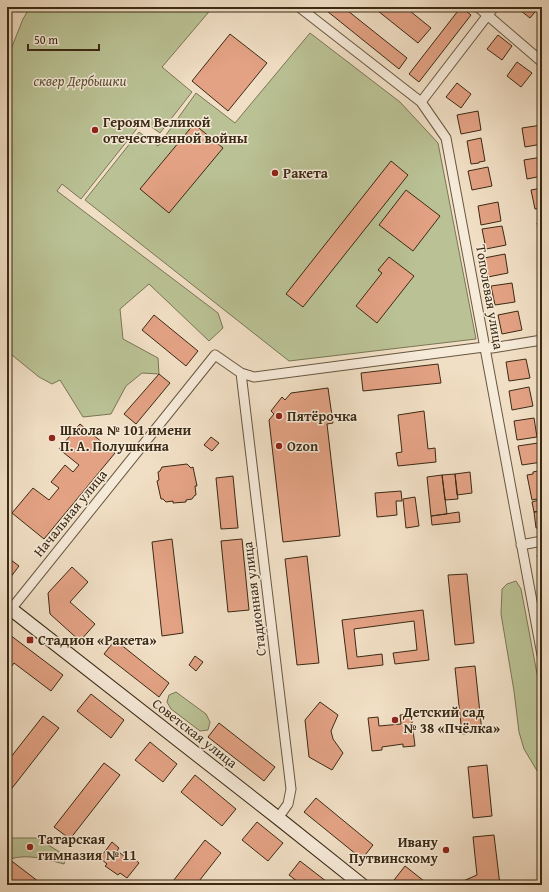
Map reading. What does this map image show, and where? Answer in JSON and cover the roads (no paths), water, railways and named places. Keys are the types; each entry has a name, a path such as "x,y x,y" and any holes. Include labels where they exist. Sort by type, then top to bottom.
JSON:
{"street":[{"name":"Тополевая улица","path":"299,7 421,102 446,138 542,655"},
{"path":"478,7 542,62"},
{"path":"421,102 494,7"},
{"path":"241,373 254,377 484,347 492,348 542,340"},
{"name":"Начальная улица","path":"8,610 216,355 241,373"},
{"name":"Стадионная улица","path":"241,373 291,789 288,804 278,818"},
{"path":"521,545 542,541"},
{"name":"Советская улица","path":"8,610 278,818 362,885"}],"place":[{"name":"Героям Великой отечественной войны","path":"95,130"},
{"name":"Ракета","path":"275,173"},
{"name":"Пятёрочка","path":"279,416"},
{"name":"Школа № 101 имени П. А. Полушкина","path":"52,438"},
{"name":"Ozon","path":"279,446"},
{"name":"Стадион «Ракета»","path":"30,640"},
{"name":"Детский сад № 38 «Пчёлка»","path":"395,720"},
{"name":"Татарская гимназия № 11","path":"30,847"},
{"name":"Ивану Путвинскому","path":"446,850"}],"park label":[{"name":"сквер Дербышки","path":"80,81"}]}
